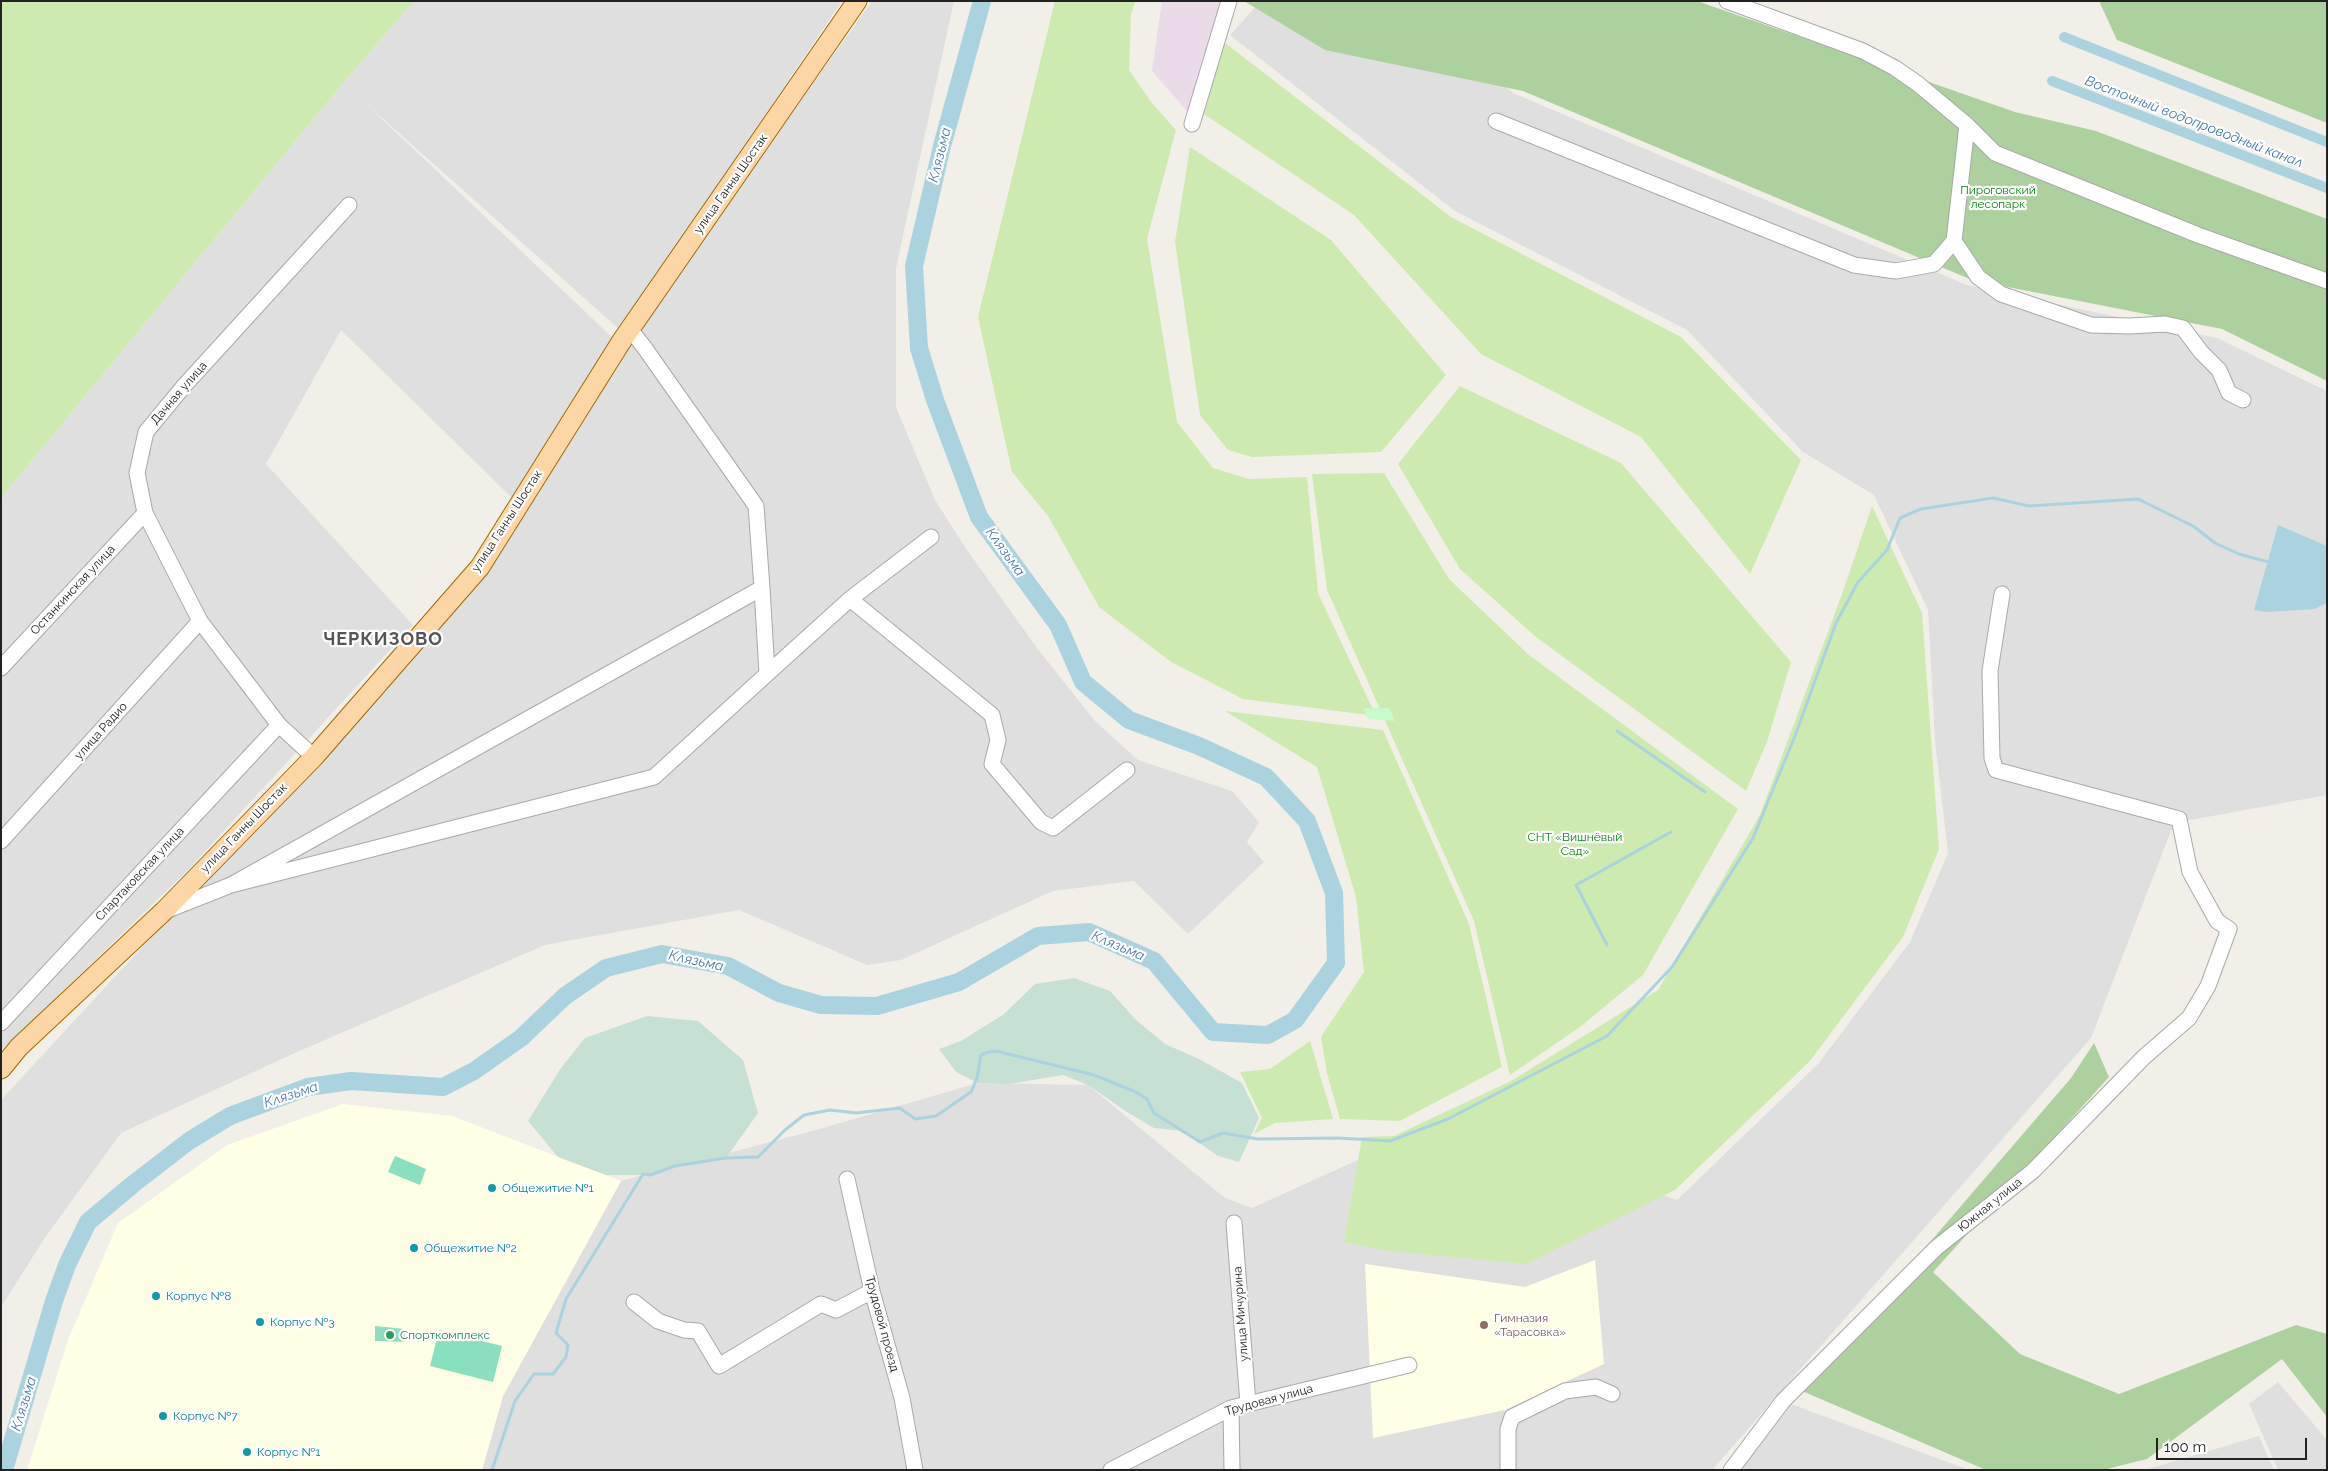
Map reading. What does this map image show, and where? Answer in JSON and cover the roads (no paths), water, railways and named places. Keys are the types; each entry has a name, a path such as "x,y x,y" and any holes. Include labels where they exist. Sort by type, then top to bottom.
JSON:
{"main road":[{"name":"улица Ганны Шостак","path":"1,1069 19,1047 164,911 314,757 480,567 630,330 857,1"}],"street":[{"path":"1192,124 1229,1"},
{"path":"1728,1 1863,50 1918,84 1967,125 1995,153 2198,235 2327,281"},
{"path":"1496,121 1854,265 1896,271 1934,264 1954,241 1967,125"},
{"name":"Дачная улица","path":"314,757 279,725 200,621 145,513 137,473 146,432 184,386 349,205"},
{"path":"1954,241 1978,277 2001,294 2091,325 2130,326 2165,324 2183,328 2201,352 2219,370 2229,393 2243,400"},
{"path":"630,330 756,506 767,674"},
{"name":"Останкинская улица","path":"1,668 145,513"},
{"path":"164,911 231,885 654,777 850,599 931,537"},
{"path":"231,885 762,588"},
{"name":"Южная улица","path":"1731,1470 1783,1401 1929,1255 2033,1171 2144,1057 2189,1018 2208,986 2229,929 2217,921 2190,872 2179,819 1996,770 1992,758 1990,671 2002,594"},
{"path":"850,599 992,715 998,740 992,764 1041,822 1053,828 1127,770"},
{"name":"улица Радио","path":"1,841 200,621"},
{"name":"Спартаковская улица","path":"1,1023 279,725"},
{"name":"Трудовой проезд","path":"847,1179 872,1291 902,1398 915,1470"},
{"name":"улица Мичурина","path":"1234,1223 1248,1404"},
{"path":"634,1302 658,1322 684,1330 698,1331 720,1366 821,1304 836,1310 872,1291"},
{"name":"Трудовая улица","path":"1111,1470 1231,1408 1409,1365"},
{"path":"1508,1470 1508,1429 1512,1417 1565,1391 1596,1387 1612,1394"},
{"path":"1231,1408 1232,1470"}],"water":[{"path":"2278,525 2327,546 2327,603 2314,609 2268,612 2254,610"}],"waterway":[{"name":"Клязьма","path":"4,1470 54,1301 67,1265 88,1222 132,1185 189,1141 230,1116 308,1087 351,1081 443,1087 474,1071 521,1038 565,996 606,968 662,954 728,966 779,993 821,1005 877,1006 959,982 1038,936 1089,932 1154,961 1213,1032 1268,1035 1295,1020 1336,963 1334,893 1307,821 1266,777 1199,746 1129,720 1083,682 1058,625 979,517 935,400 919,348 914,266 942,146 982,1"},
{"name":"Восточный водопроводный канал","path":"2064,37 2327,142"},
{"name":"Восточный водопроводный канал","path":"2052,81 2327,188"},
{"path":"492,1470 515,1401 534,1374 553,1374 566,1357 568,1345 556,1333 566,1299 643,1174 650,1175 675,1166 726,1158 758,1157 785,1130 804,1115 830,1110 856,1113 900,1108 915,1119 936,1116 971,1092 977,1078 981,1055 996,1051 1094,1075 1136,1092 1147,1099 1154,1113 1200,1142 1223,1133 1258,1139 1338,1138 1390,1141 1448,1119 1607,1036 1672,967 1753,838 1795,736 1836,623 1858,582 1887,550 1900,518 1921,509 1993,498 2029,506 2138,499 2193,526 2215,543 2239,554 2272,563"},
{"path":"1617,731 1705,792"},
{"path":"1607,945 1576,885 1671,832"}],"place":[{"name":"Общежитие №1","path":"492,1188"},
{"name":"Общежитие №2","path":"414,1248"},
{"name":"Корпус №8","path":"156,1296"},
{"name":"Корпус №3","path":"260,1322"},
{"name":"Гимназия «Тарасовка»","path":"1484,1325"},
{"name":"Спорткомплекс","path":"390,1335"},
{"name":"Корпус №7","path":"163,1416"},
{"name":"Корпус №1","path":"247,1452"}],"district":[{"name":"ЧЕРКИЗОВО","path":"383,640"}],"park label":[{"name":"Пироговский лесопарк","path":"1998,197"},
{"name":"СНТ «Вишнёвый Сад»","path":"1575,844"}]}
